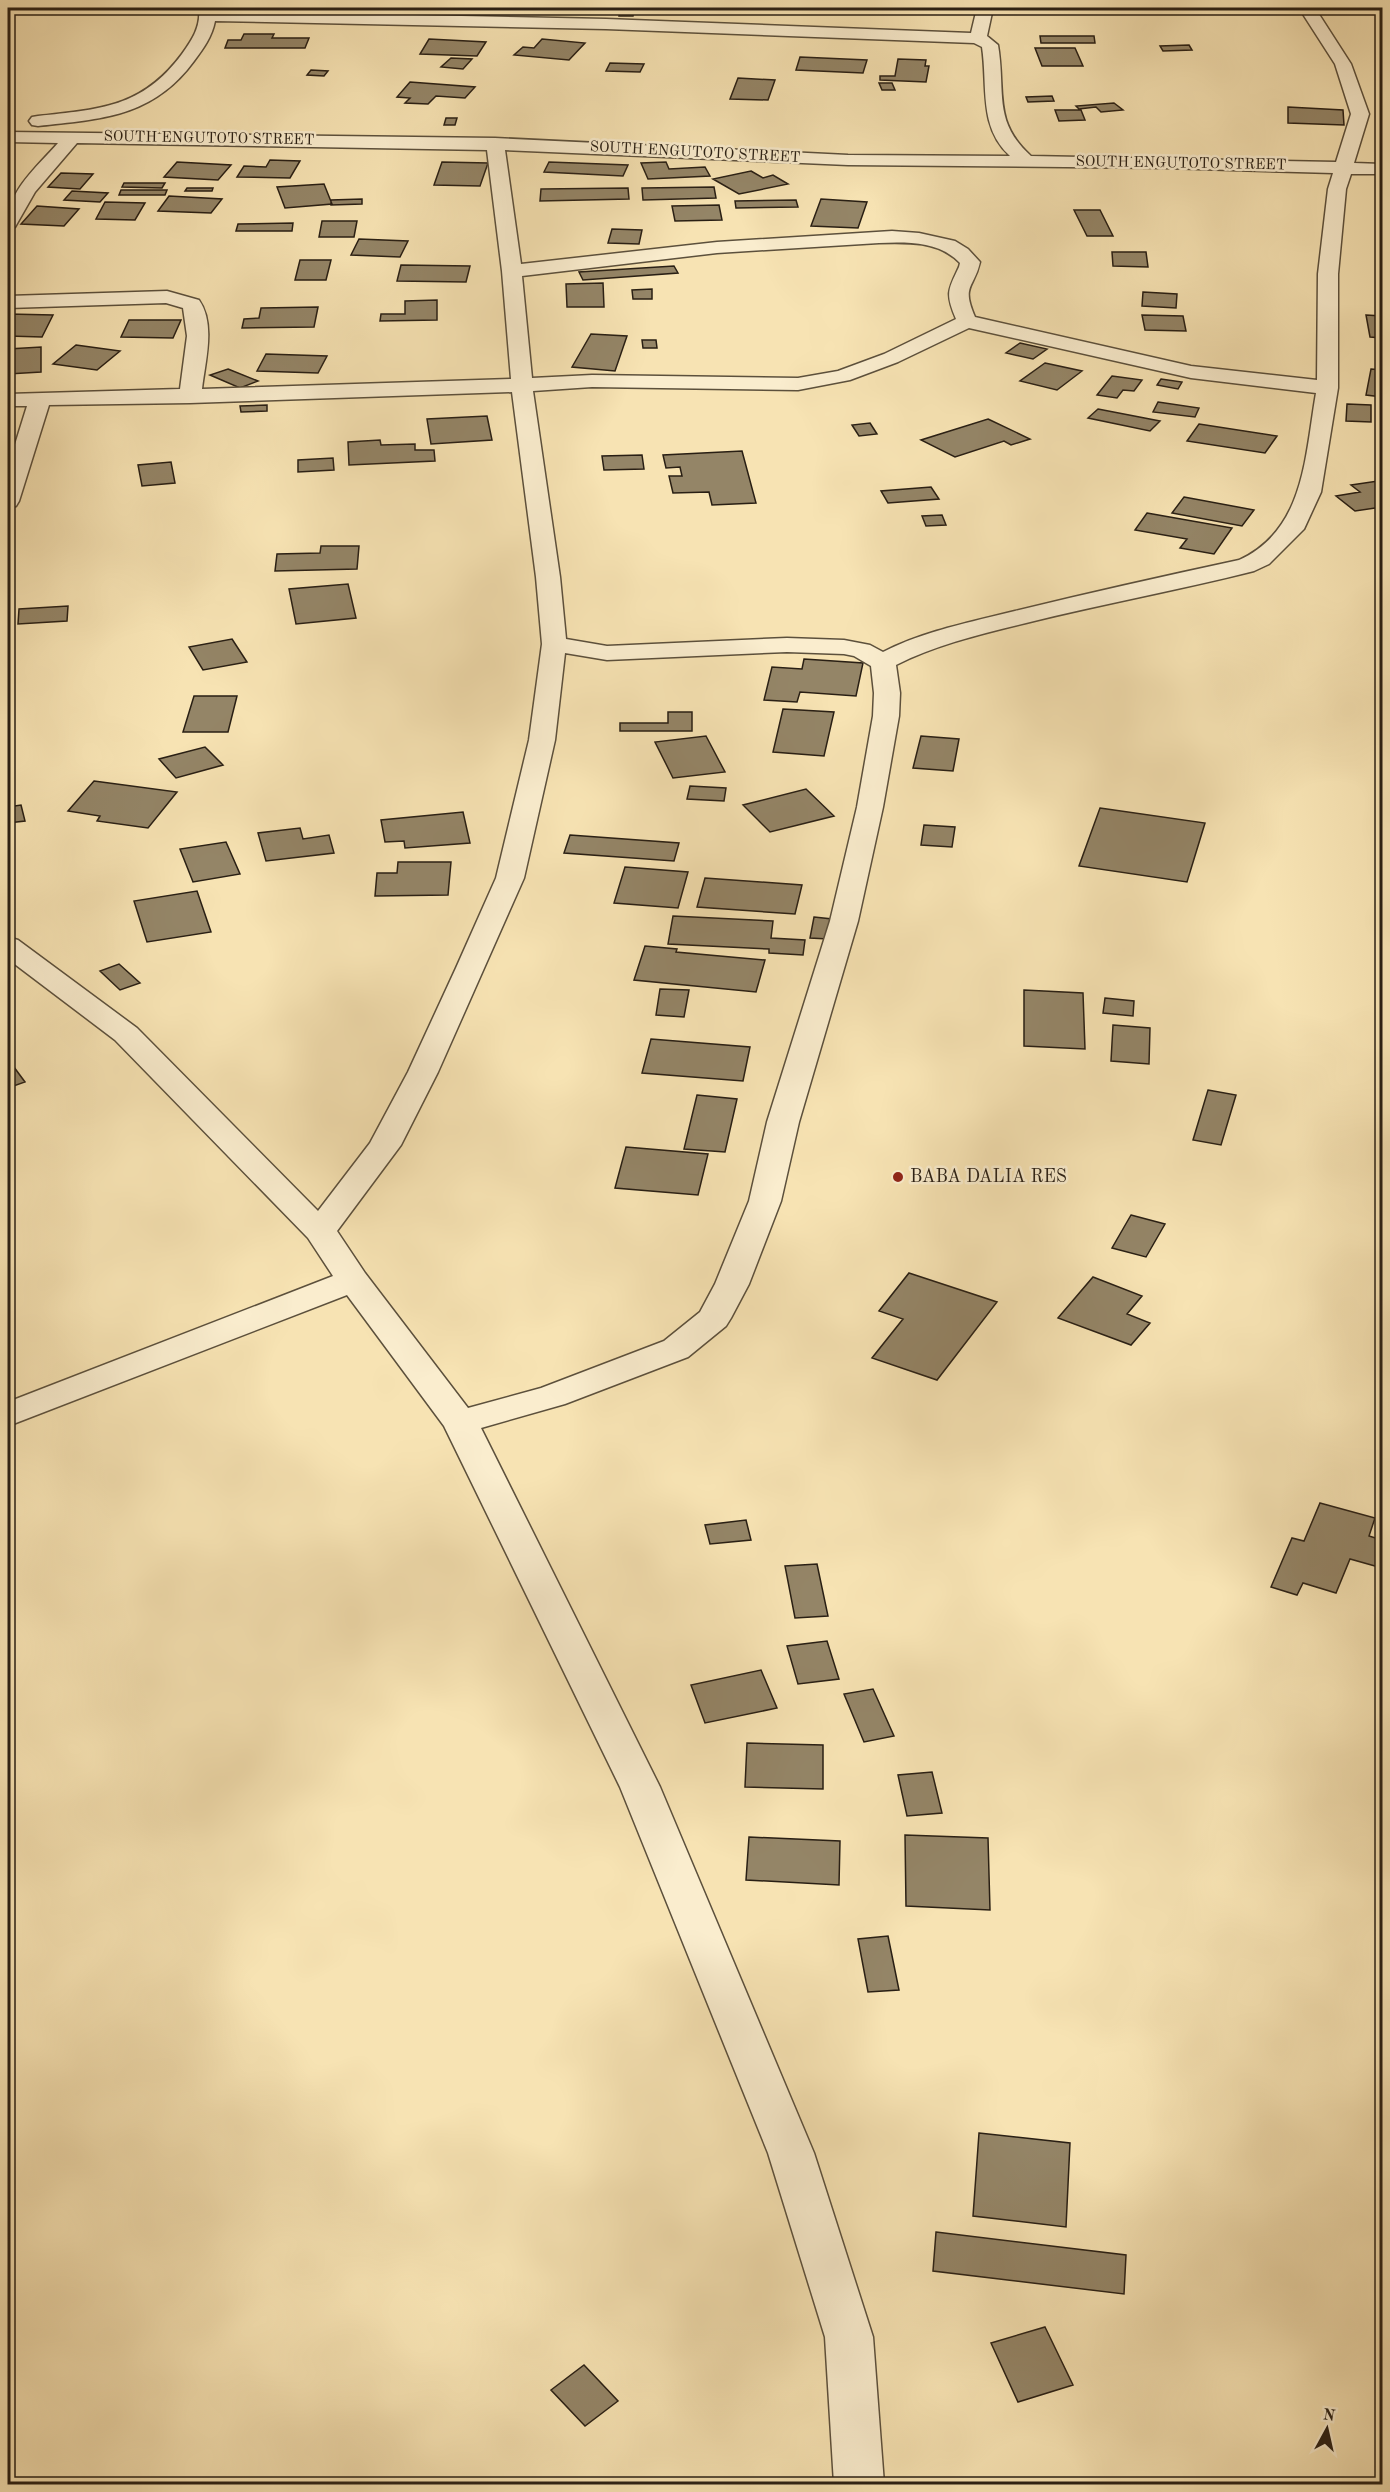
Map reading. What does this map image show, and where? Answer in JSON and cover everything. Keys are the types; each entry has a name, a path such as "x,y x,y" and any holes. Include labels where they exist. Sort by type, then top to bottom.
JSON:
{"street":[{"path":"978,38 985,8"},
{"path":"883,662 912,647 973,629 1118,593 1229,572 1261,559 1296,524 1310,492 1327,388 1328,274 1337,189 1360,114 1343,64 1306,8"},
{"path":"8,124 92,113 142,100 174,76 206,33 208,12 497,15 978,38 990,45 995,122 1002,138 1012,150 1028,162"},
{"name":"SOUTH ENGUTOTO STREET","path":"8,137 495,143 812,159 1166,163 1383,169"},
{"path":"8,223 27,190 72,138"},
{"path":"320,1231 385,1145 432,1051 510,878 542,740 554,644 548,577 522,386 512,271 495,143"},
{"path":"512,271 663,253 812,240 917,239 942,243 959,249 970,262 959,285 957,298 967,321"},
{"path":"8,302 167,297 192,304 196,312 198,328 190,397"},
{"path":"8,400 190,397 522,386 592,381 776,384 826,380 891,358 967,321 1191,372 1327,388"},
{"path":"8,501 40,400"},
{"path":"554,644 607,653 786,645 844,647 861,650 883,662"},
{"path":"460,1422 553,1396 676,1349 714,1317 728,1293 765,1201 783,1122 844,921 870,807 886,717 887,693 883,662"},
{"path":"8,946 126,1035 320,1231 353,1280 460,1422 640,1787 791,2153 849,2337 859,2484"},
{"path":"8,1415 353,1280"}],"building":[{"path":"430,8 479,8 477,11"},
{"path":"556,8 599,8 599,11 555,11"},
{"path":"620,8 634,8 633,16 619,16"},
{"path":"244,34 274,34 272,38 309,38 305,48 225,48 228,40 241,40"},
{"path":"1040,36 1094,36 1095,43 1041,43"},
{"path":"429,39 486,42 477,56 420,54"},
{"path":"542,39 585,43 569,60 514,55 523,47 534,48"},
{"path":"1189,45 1192,50 1163,51 1160,46"},
{"path":"1035,48 1075,48 1083,66 1042,66"},
{"path":"800,57 867,60 863,73 796,70"},
{"path":"451,58 472,59 463,69 441,67"},
{"path":"898,59 926,60 925,66 929,66 926,82 880,80 880,76 895,76"},
{"path":"610,63 644,64 640,72 606,71"},
{"path":"311,70 328,71 324,76 307,75"},
{"path":"738,78 775,80 768,100 730,99"},
{"path":"410,82 475,87 465,98 436,96 428,104 405,103 410,98 397,97"},
{"path":"879,83 892,83 895,90 882,90"},
{"path":"1052,96 1054,101 1028,102 1026,97"},
{"path":"1114,103 1123,110 1101,112 1096,107 1079,109 1076,106"},
{"path":"1288,107 1343,110 1344,125 1288,123"},
{"path":"1055,110 1081,110 1085,120 1059,121"},
{"path":"446,118 457,118 455,125 444,125"},
{"path":"270,160 300,161 290,178 237,177 244,166 266,167"},
{"path":"177,162 231,165 218,180 164,177"},
{"path":"442,162 488,163 480,186 434,185"},
{"path":"549,162 628,165 623,176 544,172"},
{"path":"666,162 669,169 705,167 710,176 648,179 641,163"},
{"path":"751,171 763,178 773,175 788,184 739,194 713,179"},
{"path":"61,173 93,174 80,189 48,187"},
{"path":"124,183 165,183 162,188 122,187"},
{"path":"324,184 332,204 285,208 277,187"},
{"path":"714,187 716,198 643,200 642,188"},
{"path":"187,188 213,188 212,191 185,191"},
{"path":"628,188 629,199 540,201 541,189"},
{"path":"121,190 167,190 165,195 119,195"},
{"path":"72,191 108,193 100,202 64,200"},
{"path":"169,196 222,199 211,213 158,211"},
{"path":"362,199 362,204 331,205 331,200"},
{"path":"821,199 867,202 858,228 811,226"},
{"path":"796,200 798,207 736,208 735,201"},
{"path":"105,202 145,203 135,220 96,219"},
{"path":"719,205 722,220 675,221 672,206"},
{"path":"37,206 79,209 64,226 21,224"},
{"path":"1074,210 1100,210 1113,236 1087,236"},
{"path":"322,221 357,221 354,237 319,237"},
{"path":"293,223 292,231 236,231 238,224"},
{"path":"612,229 642,230 639,244 608,243"},
{"path":"359,239 408,241 400,257 351,255"},
{"path":"1112,252 1146,252 1148,267 1113,266"},
{"path":"300,260 331,260 326,280 295,280"},
{"path":"401,265 470,266 466,282 397,281"},
{"path":"674,266 678,273 583,280 579,272"},
{"path":"603,283 604,307 567,307 566,284"},
{"path":"652,289 652,299 633,299 632,290"},
{"path":"1143,292 1177,294 1176,308 1142,306"},
{"path":"437,300 437,320 380,321 381,314 405,314 405,301"},
{"path":"318,307 314,327 242,328 244,319 259,318 261,308"},
{"path":"8,314 53,315 42,337 8,336"},
{"path":"1142,315 1183,316 1186,331 1145,330"},
{"path":"1366,315 1382,316 1382,338 1370,337"},
{"path":"129,320 181,320 173,338 121,337"},
{"path":"591,334 627,336 615,371 572,367"},
{"path":"642,340 656,340 657,348 643,348"},
{"path":"1020,343 1047,349 1033,359 1006,353"},
{"path":"76,345 120,351 97,370 53,364"},
{"path":"41,347 41,372 8,374 8,349"},
{"path":"266,354 327,356 318,373 257,371"},
{"path":"1045,363 1082,371 1057,390 1020,381"},
{"path":"228,369 258,381 240,388 210,375"},
{"path":"1371,369 1382,370 1382,397 1366,395"},
{"path":"1112,376 1142,380 1134,391 1123,390 1117,398 1097,395"},
{"path":"1161,379 1182,382 1178,389 1157,385"},
{"path":"1158,402 1199,408 1195,417 1153,412"},
{"path":"1347,404 1371,405 1371,422 1346,421"},
{"path":"267,405 267,411 241,412 240,406"},
{"path":"1098,409 1160,421 1150,431 1088,418"},
{"path":"487,416 492,440 431,444 427,419"},
{"path":"988,419 1030,439 1011,445 1004,441 955,457 921,440"},
{"path":"870,423 877,434 859,436 852,425"},
{"path":"1199,424 1277,436 1265,453 1187,441"},
{"path":"380,440 381,445 415,444 415,450 434,450 435,461 349,465 348,442"},
{"path":"742,451 756,503 712,505 709,492 673,493 669,476 682,476 680,467 666,468 663,455"},
{"path":"642,455 644,469 604,470 602,456"},
{"path":"333,458 334,470 298,472 298,460"},
{"path":"171,462 175,483 142,486 138,465"},
{"path":"1378,481 1382,484 1382,507 1355,511 1336,496 1360,492 1351,485"},
{"path":"931,487 939,499 888,503 881,491"},
{"path":"1184,497 1254,510 1242,526 1172,513"},
{"path":"1147,513 1232,528 1214,554 1180,548 1187,539 1135,530"},
{"path":"942,515 946,525 926,526 922,516"},
{"path":"321,546 359,546 357,569 275,571 277,554 320,553"},
{"path":"348,584 356,618 296,624 289,589"},
{"path":"68,606 67,621 18,624 19,609"},
{"path":"232,639 247,662 203,670 189,647"},
{"path":"804,659 863,663 856,696 800,692 797,702 764,700 772,667 802,669"},
{"path":"194,696 237,696 228,732 183,732"},
{"path":"783,709 834,712 824,756 773,752"},
{"path":"668,712 692,712 692,731 620,731 620,723 668,723"},
{"path":"706,736 725,772 673,778 655,742"},
{"path":"921,736 959,739 953,771 913,768"},
{"path":"205,747 223,765 176,778 159,759"},
{"path":"94,781 177,792 148,828 97,821 100,816 68,811"},
{"path":"690,786 726,788 724,801 687,799"},
{"path":"806,789 834,816 770,832 743,805"},
{"path":"21,805 25,821 8,823 8,807"},
{"path":"1100,808 1205,823 1187,882 1079,866"},
{"path":"463,812 470,843 405,848 404,841 385,842 381,820"},
{"path":"924,825 955,827 952,847 921,845"},
{"path":"300,828 303,839 329,835 334,853 266,861 258,833"},
{"path":"570,835 679,843 674,861 564,853"},
{"path":"226,842 240,874 193,882 180,849"},
{"path":"398,862 451,862 448,895 375,896 377,873 397,873"},
{"path":"625,867 688,872 678,908 614,903"},
{"path":"705,878 802,885 795,914 697,907"},
{"path":"197,891 211,932 147,942 134,901"},
{"path":"673,916 773,921 771,938 805,940 803,955 769,953 769,949 668,944"},
{"path":"814,917 832,919 828,939 810,938"},
{"path":"645,946 677,949 676,952 765,960 756,992 634,980"},
{"path":"119,964 140,983 120,990 100,971"},
{"path":"660,989 689,990 684,1017 656,1015"},
{"path":"1024,990 1083,993 1085,1049 1024,1046"},
{"path":"1105,998 1134,1001 1133,1016 1103,1013"},
{"path":"1113,1025 1150,1028 1149,1064 1111,1061"},
{"path":"651,1039 750,1047 743,1081 642,1073"},
{"path":"8,1059 25,1082 8,1088"},
{"path":"1208,1090 1236,1095 1221,1145 1193,1140"},
{"path":"697,1095 737,1099 725,1152 684,1149"},
{"path":"626,1147 708,1154 698,1195 615,1188"},
{"path":"1131,1215 1165,1224 1146,1257 1112,1248"},
{"path":"909,1273 997,1302 937,1380 872,1358 903,1319 879,1311"},
{"path":"1093,1277 1142,1296 1127,1314 1150,1323 1131,1345 1058,1318"},
{"path":"1320,1503 1375,1518 1369,1536 1382,1540 1382,1568 1350,1559 1336,1593 1303,1583 1297,1595 1271,1587 1292,1538 1304,1541"},
{"path":"746,1520 751,1540 710,1544 705,1525"},
{"path":"817,1564 828,1616 795,1618 785,1566"},
{"path":"827,1641 839,1679 798,1684 787,1646"},
{"path":"761,1670 777,1708 705,1723 691,1685"},
{"path":"873,1689 894,1736 864,1742 844,1694"},
{"path":"747,1743 823,1745 823,1789 745,1787"},
{"path":"932,1772 942,1813 907,1816 898,1775"},
{"path":"905,1835 988,1838 990,1910 906,1906"},
{"path":"749,1837 840,1841 839,1885 746,1880"},
{"path":"888,1936 899,1990 868,1992 858,1939"},
{"path":"979,2133 1070,2143 1066,2227 973,2216"},
{"path":"936,2232 1126,2255 1124,2294 933,2271"},
{"path":"1045,2327 1073,2385 1018,2402 991,2343"},
{"path":"584,2365 618,2401 585,2426 551,2390"}],"place":[{"name":"BABA DALIA RES","path":"898,1177"}]}
